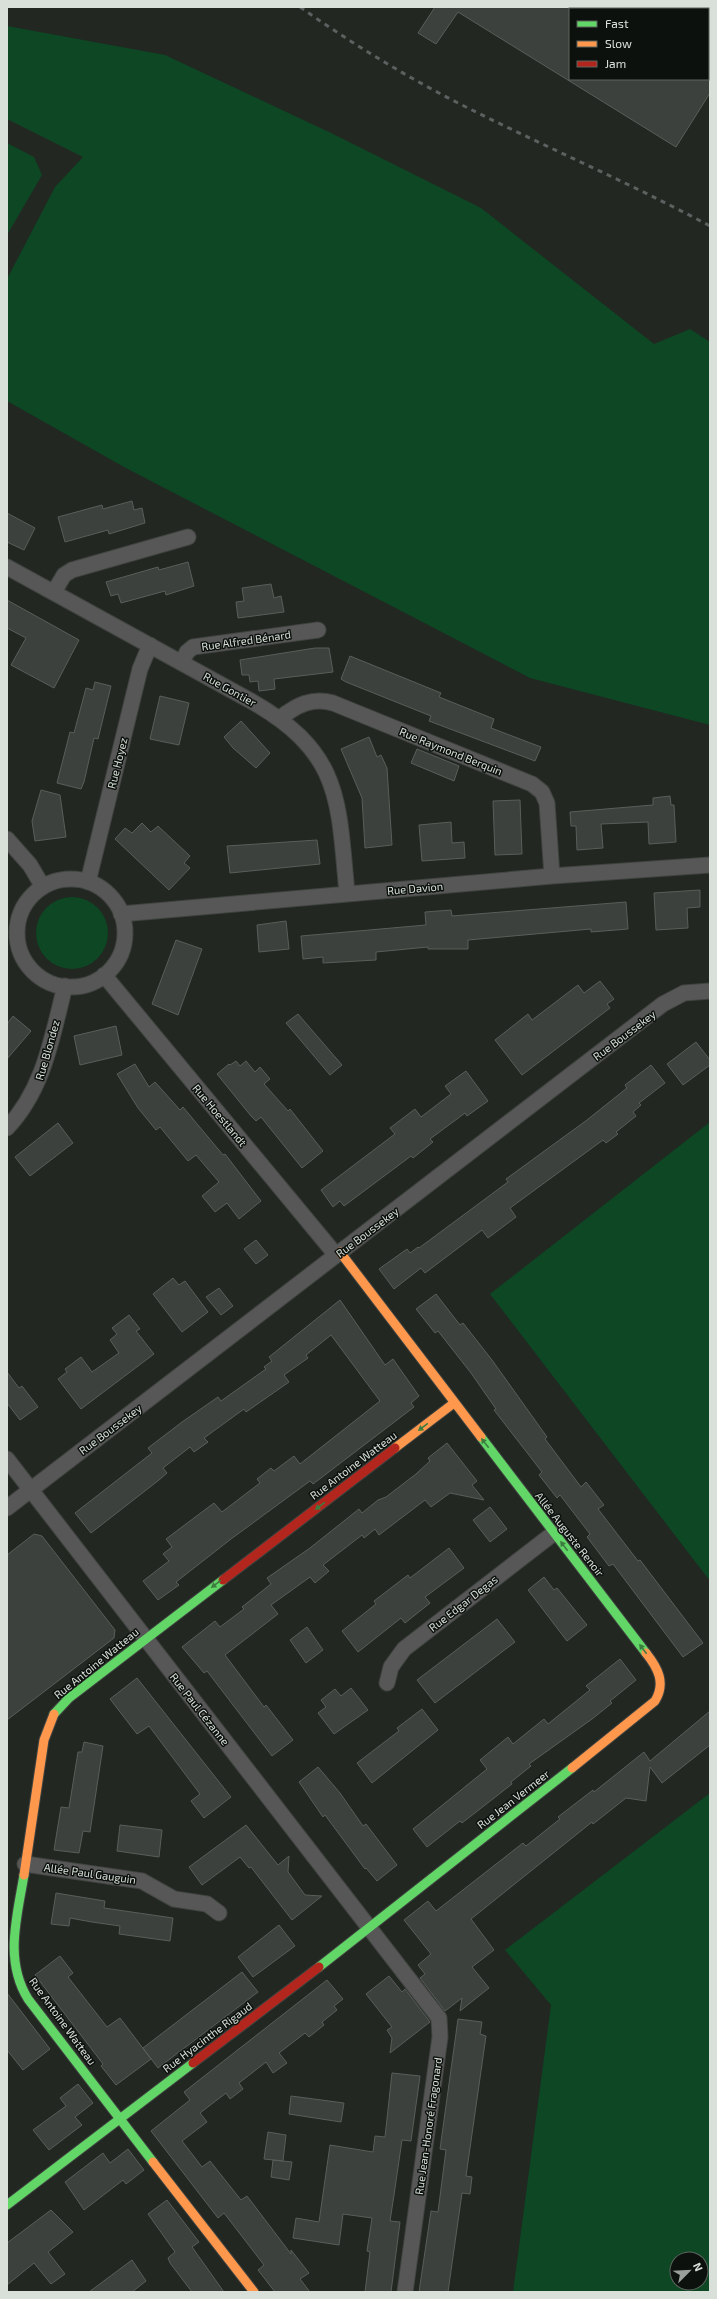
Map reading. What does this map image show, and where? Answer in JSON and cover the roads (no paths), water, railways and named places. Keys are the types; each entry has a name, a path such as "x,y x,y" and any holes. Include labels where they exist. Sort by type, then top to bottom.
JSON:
{"street":[{"path":"54,592 64,575 72,570 188,537"},
{"name":"Rue Gontier","path":"7,567 182,662 280,718 309,746 331,782 339,812 347,893"},
{"name":"Rue Alfred Bénard","path":"182,662 187,652 193,647 318,630"},
{"name":"Rue Hoyez","path":"88,882 140,669 150,645"},
{"name":"Rue Raymond Berquin","path":"280,718 292,708 304,703 322,701 333,703 532,784 542,792 547,803 552,876"},
{"path":"7,839 30,865 43,887"},
{"name":"Rue Davion","path":"121,914 347,893 710,865"},
{"path":"67,880 88,882 108,894 121,914 125,928 123,948 117,961 104,975 85,985 64,986 50,982 34,971 13,943 23,910 31,897 43,887 67,880"},
{"name":"Rue Hoestlandt","path":"104,975 338,1254"},
{"name":"Rue Blondez","path":"7,1128 25,1105 40,1078 64,986"},
{"name":"Rue Boussekey","path":"7,1508 669,1000 690,991 710,991"},
{"path":"338,1254 454,1403"},
{"name":"Allée Auguste Renoir","path":"454,1403 653,1662 662,1683"},
{"name":"Rue Antoine Watteau","path":"254,2292 28,1999 19,1984 13,1957 25,1864 44,1740 52,1717 69,1698 454,1403"},
{"name":"Rue Paul Cézanne","path":"7,1459 403,1971"},
{"name":"Rue Edgar Degas","path":"387,1683 391,1667 404,1649 554,1533"},
{"name":"Rue Jean Vermeer","path":"370,1928 650,1706 658,1696 662,1683"},
{"name":"Allée Paul Gauguin","path":"25,1864 142,1881 174,1899 207,1904 219,1913"},
{"name":"Rue Hyacinthe Rigaud","path":"7,2205 370,1928"},
{"name":"Rue Jean-Honoré Fragonard","path":"403,1971 434,2010 439,2018 440,2027 405,2292"}],"railway":[{"path":"300,7 378,58 439,93 648,194 710,226"}]}
